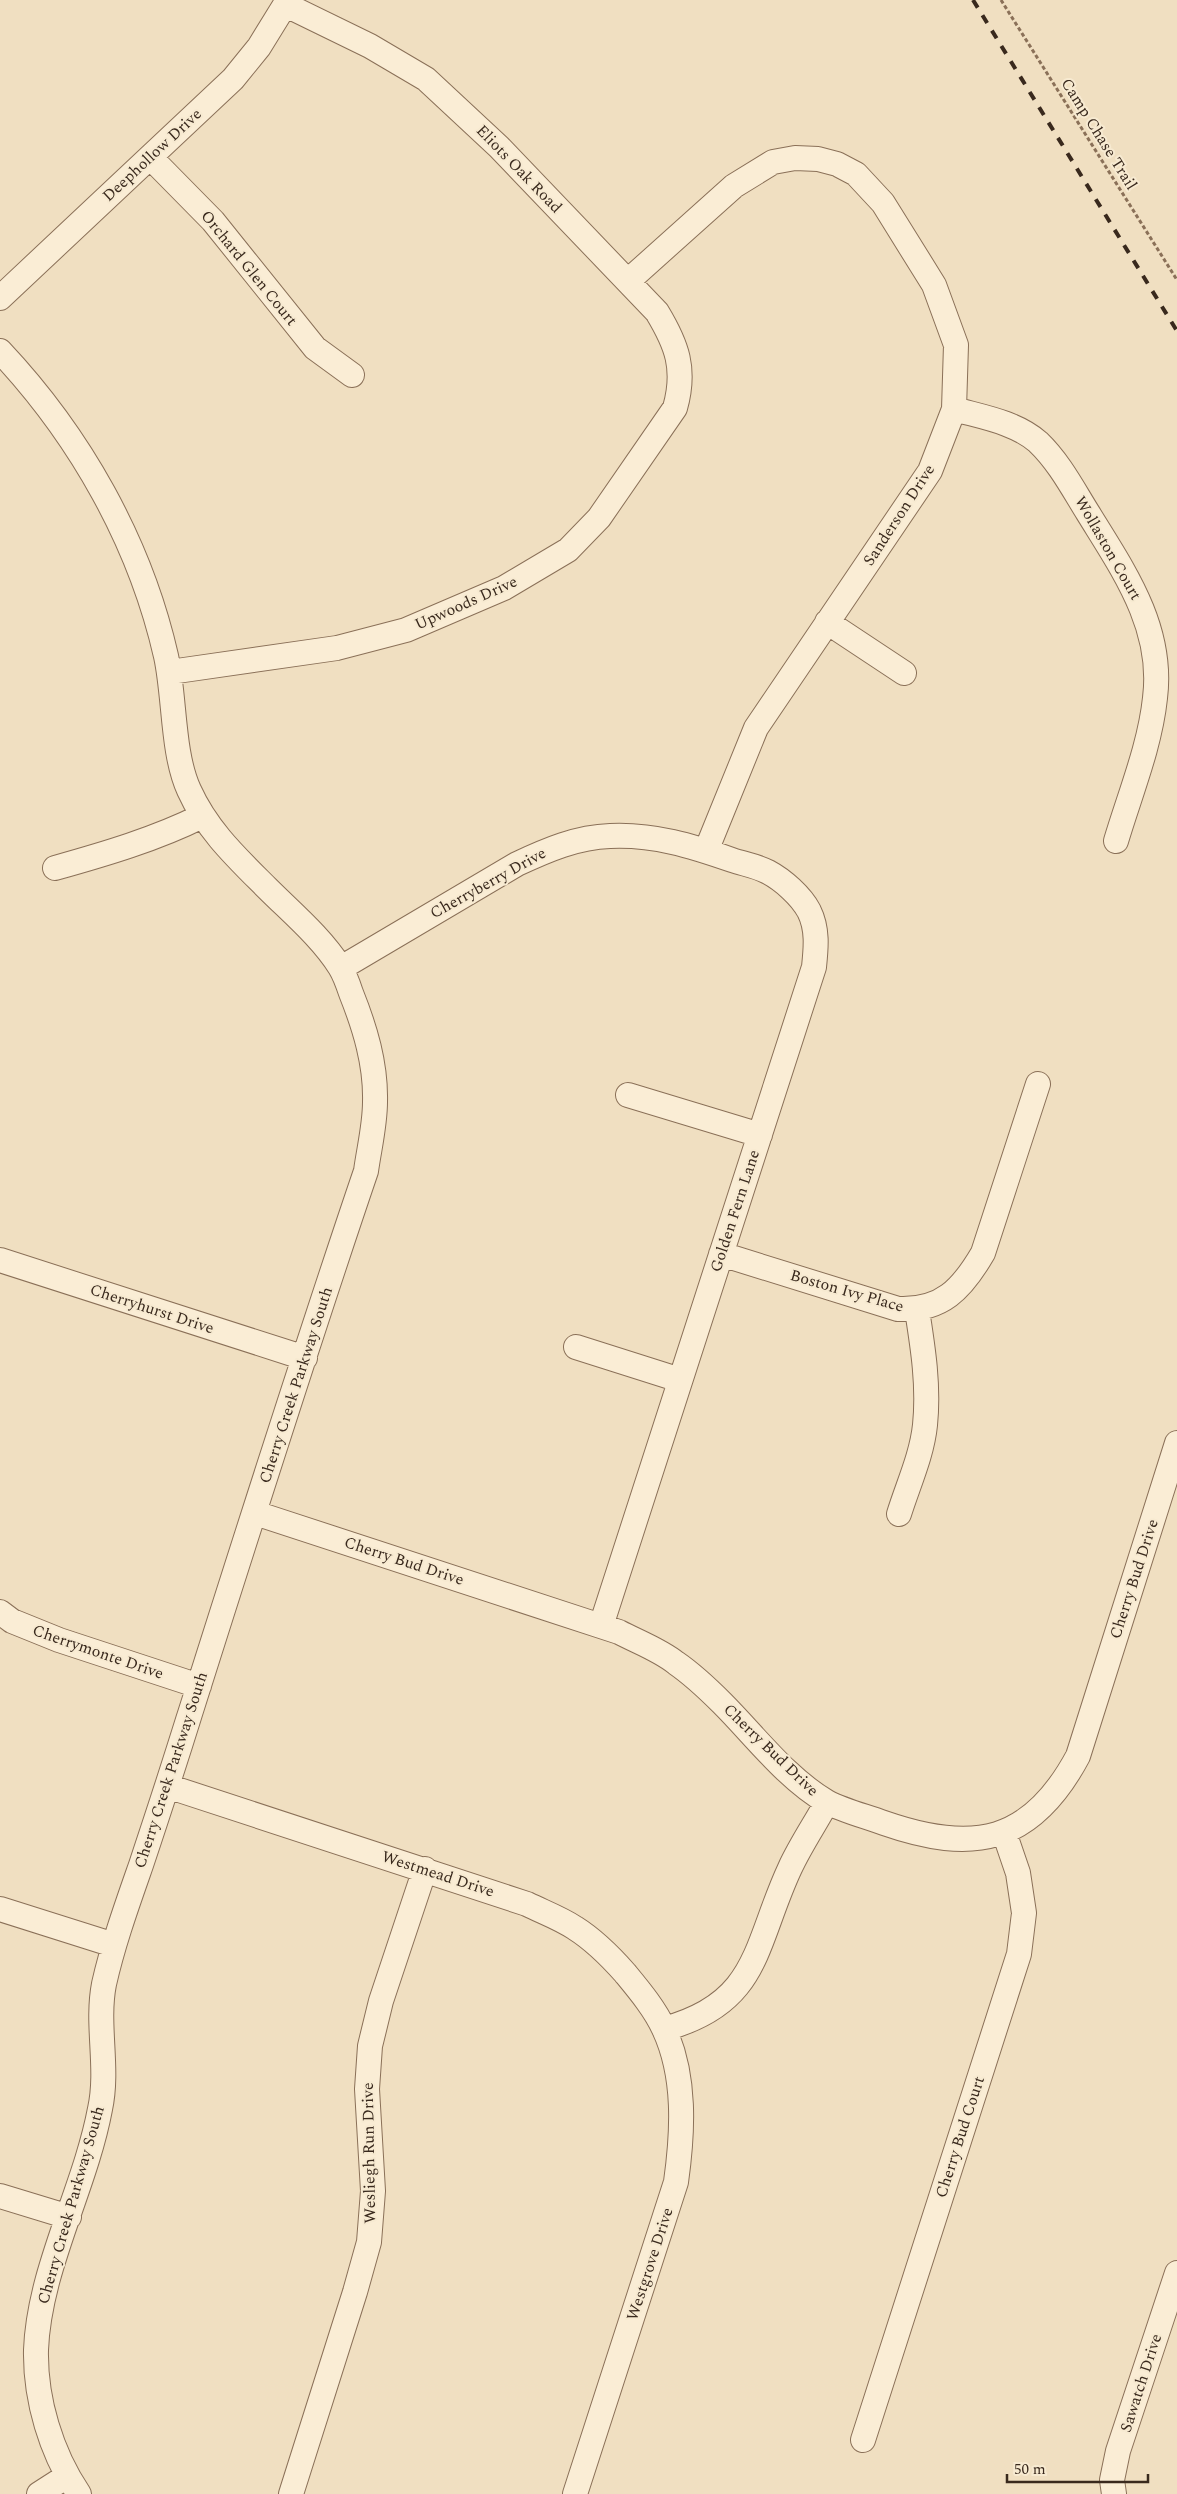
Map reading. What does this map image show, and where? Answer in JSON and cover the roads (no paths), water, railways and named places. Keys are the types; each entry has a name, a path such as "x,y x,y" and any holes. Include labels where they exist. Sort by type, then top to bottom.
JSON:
{"street":[{"name":"Deephollow Drive","path":"0,298 233,78 259,47 287,3"},
{"name":"Eliots Oak Road","path":"287,3 370,46 426,79 499,146 657,312 674,340 680,365 678,395"},
{"name":"Orchard Glen Court","path":"150,157 213,221 315,348 352,375"},
{"name":"Sanderson Drive","path":"628,282 734,186 772,162 795,158 818,159 837,164 856,174 883,203 934,284 956,345 954,409 930,471 756,728 706,851"},
{"name":"Cherry Creek Parkway South","path":"0,351 63,428 112,506 138,561 157,617 170,672 180,753 187,786 202,816 223,844 315,935 341,968 360,1016 372,1058 375,1102 366,1171 114,1945 103,1990 102,2031 104,2066 101,2107 41,2305 36,2351 38,2393 52,2439 73,2485"},
{"name":"Upwoods Drive","path":"170,672 337,648 406,630 504,588 568,550 600,518 674,408 678,395"},
{"name":"Wollaston Court","path":"954,409 1012,426 1037,442 1059,465 1128,578 1145,613 1155,655 1155,697 1147,736 1116,840"},
{"path":"827,622 904,673"},
{"path":"55,868 99,856 182,826 202,816"},
{"name":"Cherryberry Drive","path":"341,968 517,864 569,843 609,836 642,836 677,842 706,851"},
{"name":"Golden Fern Lane","path":"601,1626 814,967 817,938 809,911 793,892 767,872 706,851"},
{"name":"Boston Ivy Place","path":"721,1254 898,1309 917,1310 932,1306 951,1294 970,1276 983,1253 1038,1084"},
{"path":"628,1094 760,1135"},
{"name":"Cherryhurst Drive","path":"0,1260 305,1358"},
{"path":"899,1514 920,1449 925,1426 926,1388 917,1310"},
{"path":"576,1347 680,1380"},
{"name":"Cherry Bud Drive","path":"254,1513 619,1632 676,1662 722,1703 804,1786 827,1802 890,1825 936,1838 966,1839 1004,1832 1027,1820 1062,1785 1078,1756 1177,1443"},
{"name":"Cherrymonte Drive","path":"0,1612 12,1622 59,1640 199,1686"},
{"name":"Westmead Drive","path":"167,1786 527,1904 575,1928 608,1954 640,1990 664,2029"},
{"path":"664,2029 702,2016 725,2001 750,1971 790,1868 827,1802"},
{"name":"Cherry Bud Court","path":"863,2440 1019,1954 1024,1913 1018,1873 1004,1832"},
{"name":"Wesliegh Run Drive","path":"290,2494 356,2292 369,2242 373,2191 367,2090 370,2046 381,2002 424,1869"},
{"path":"0,1909 114,1945"},
{"name":"Westgrove Drive","path":"574,2494 676,2182 681,2144 682,2104 675,2063 664,2029"},
{"path":"0,2196 69,2217"},
{"name":"Sawatch Drive","path":"1114,2494 1112,2480 1118,2451 1176,2278"},
{"path":"39,2494 73,2485"}],"railway":[{"path":"973,0 1177,331"}]}
